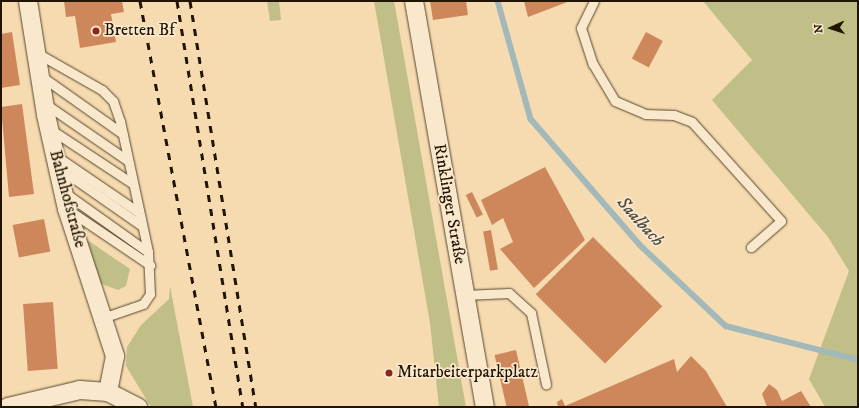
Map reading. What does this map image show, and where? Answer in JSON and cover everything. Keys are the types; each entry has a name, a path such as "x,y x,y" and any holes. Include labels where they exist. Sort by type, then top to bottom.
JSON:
{"street":[{"name":"Bahnhofstraße","path":"28,1 44,103 62,191 115,356 108,392"},
{"name":"Rinklinger Straße","path":"414,1 485,407"},
{"path":"8,407 35,403 80,390 108,392 138,407"}],"lane":[{"path":"594,1 580,28 593,64 614,101 645,114 674,115 692,122 781,221 752,248"},
{"path":"37,53 113,101 123,134 138,212 148,252 150,265 150,294 143,304 102,318"},
{"path":"40,76 123,134"},
{"path":"44,103 127,160"},
{"path":"49,128 132,183"},
{"path":"56,161 138,212"},
{"path":"56,161 142,226"},
{"path":"62,191 148,252"},
{"path":"67,209 150,265"},
{"path":"465,295 509,293 532,313 546,384"}],"shaded area":[{"path":"267,1 279,1 281,20 270,21"},
{"path":"374,1 394,1 466,407 439,407 430,323"},
{"path":"703,1 858,1 858,407 825,407 809,379 849,271 828,237 712,100 752,60"},
{"path":"80,235 130,269 126,286 118,290 99,283"},
{"path":"170,286 193,407 151,407 126,366 127,347 141,325 169,299"}],"building":[{"path":"64,1 122,1 124,12 111,14 116,42 80,48 75,16 66,17"},
{"path":"430,1 466,1 468,15 433,20"},
{"path":"524,1 570,1 528,17"},
{"path":"12,32 20,85 1,88 1,34"},
{"path":"646,32 663,41 649,67 632,58"},
{"path":"22,104 34,194 9,197 1,107"},
{"path":"545,167 585,240 534,288 500,249 513,242 503,218 492,225 481,200"},
{"path":"472,192 483,214 477,218 466,195"},
{"path":"44,219 50,251 19,257 13,225"},
{"path":"491,230 498,269 490,271 483,231"},
{"path":"593,237 662,306 605,364 536,294"},
{"path":"53,302 58,369 28,371 23,304"},
{"path":"516,350 529,407 507,407 495,355"},
{"path":"691,356 706,371 727,407 558,407 557,402 562,399 565,406 674,359 677,372"},
{"path":"769,384 777,390 782,401 801,391 811,407 767,407 762,394"}],"waterway":[{"name":"Saalbach","path":"498,1 531,119 640,245 726,326 858,360"}],"railway":[{"path":"140,1 216,407"},
{"path":"177,1 243,407"},
{"path":"190,1 256,407"}],"place":[{"name":"Bretten Bf","path":"96,31"},
{"name":"Mitarbeiterparkplatz","path":"389,373"}]}
